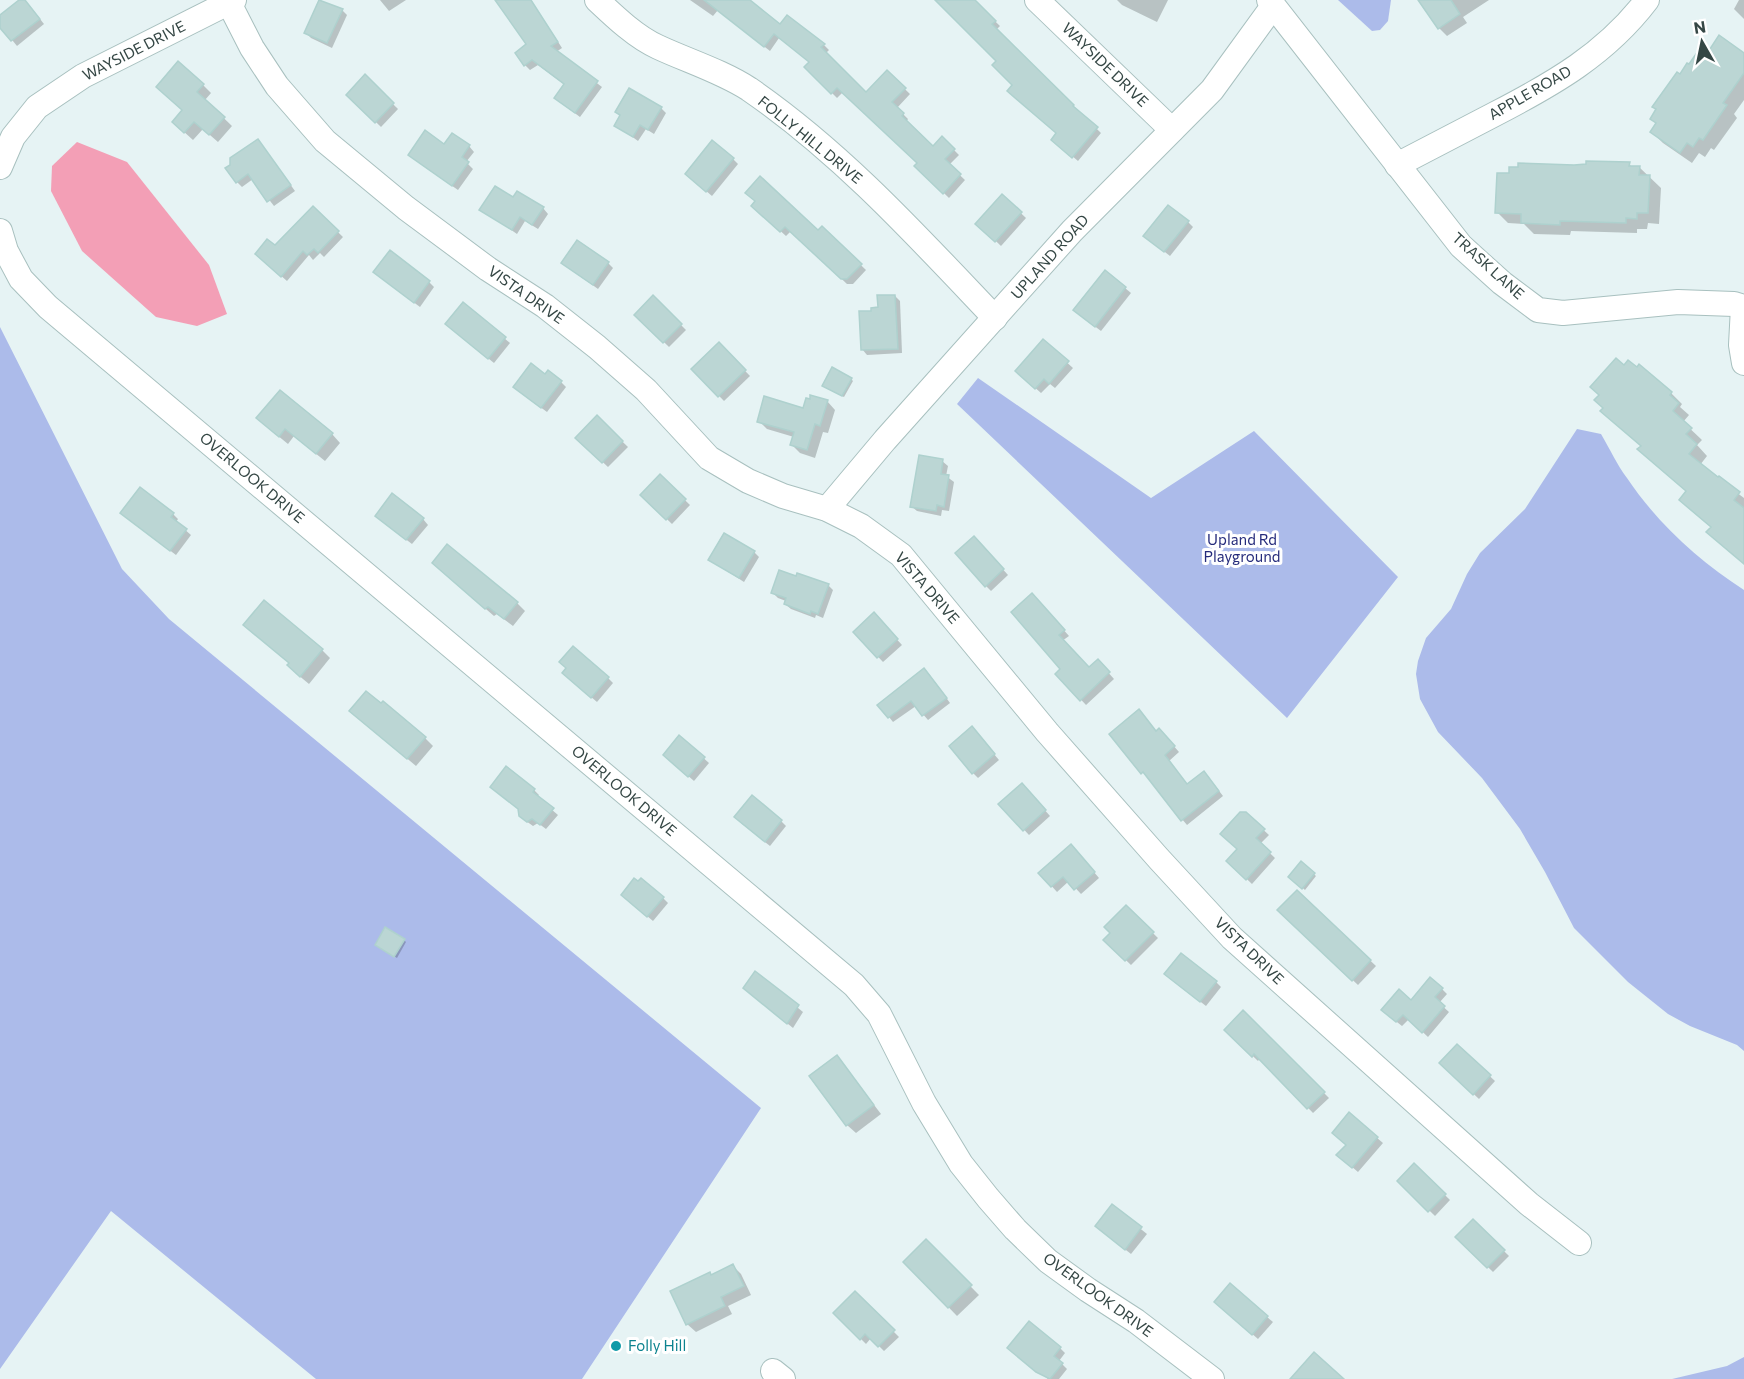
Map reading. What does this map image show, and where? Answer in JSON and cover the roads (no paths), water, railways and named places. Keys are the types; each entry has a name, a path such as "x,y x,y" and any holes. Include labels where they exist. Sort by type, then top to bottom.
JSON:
{"street":[{"name":"FOLLY HILL DRIVE","path":"597,0 625,25 656,46 748,89 790,121 853,172 933,251 995,318"},
{"name":"WAYSIDE DRIVE","path":"1037,0 1172,129"},
{"name":"APPLE ROAD","path":"1397,165 1552,84 1601,50 1629,24 1647,0"},
{"name":"WAYSIDE DRIVE","path":"0,167 13,137 37,107 83,76 231,1"},
{"name":"VISTA DRIVE","path":"231,1 252,48 277,86 325,141 406,208 545,306 597,347 646,390 709,459 748,481 783,496 827,509 861,526 901,555 1047,732 1232,938 1529,1204 1580,1243"},
{"name":"UPLAND ROAD","path":"827,509 885,440 1072,231 1212,90 1271,3"},
{"name":"TRASK LANE","path":"1271,3 1461,246 1502,283 1538,310 1563,313 1678,302 1734,304 1743,307"},
{"name":"OVERLOOK DRIVE","path":"0,231 6,251 21,279 48,307 854,985 879,1014 924,1103 962,1164 1015,1229 1048,1261 1136,1321 1212,1379"},
{"path":"1743,307 1741,345 1744,363"}],"place":[{"name":"Folly Hill","path":"616,1346"}],"park label":[{"name":"Upland Rd Playground","path":"1242,548"}]}
